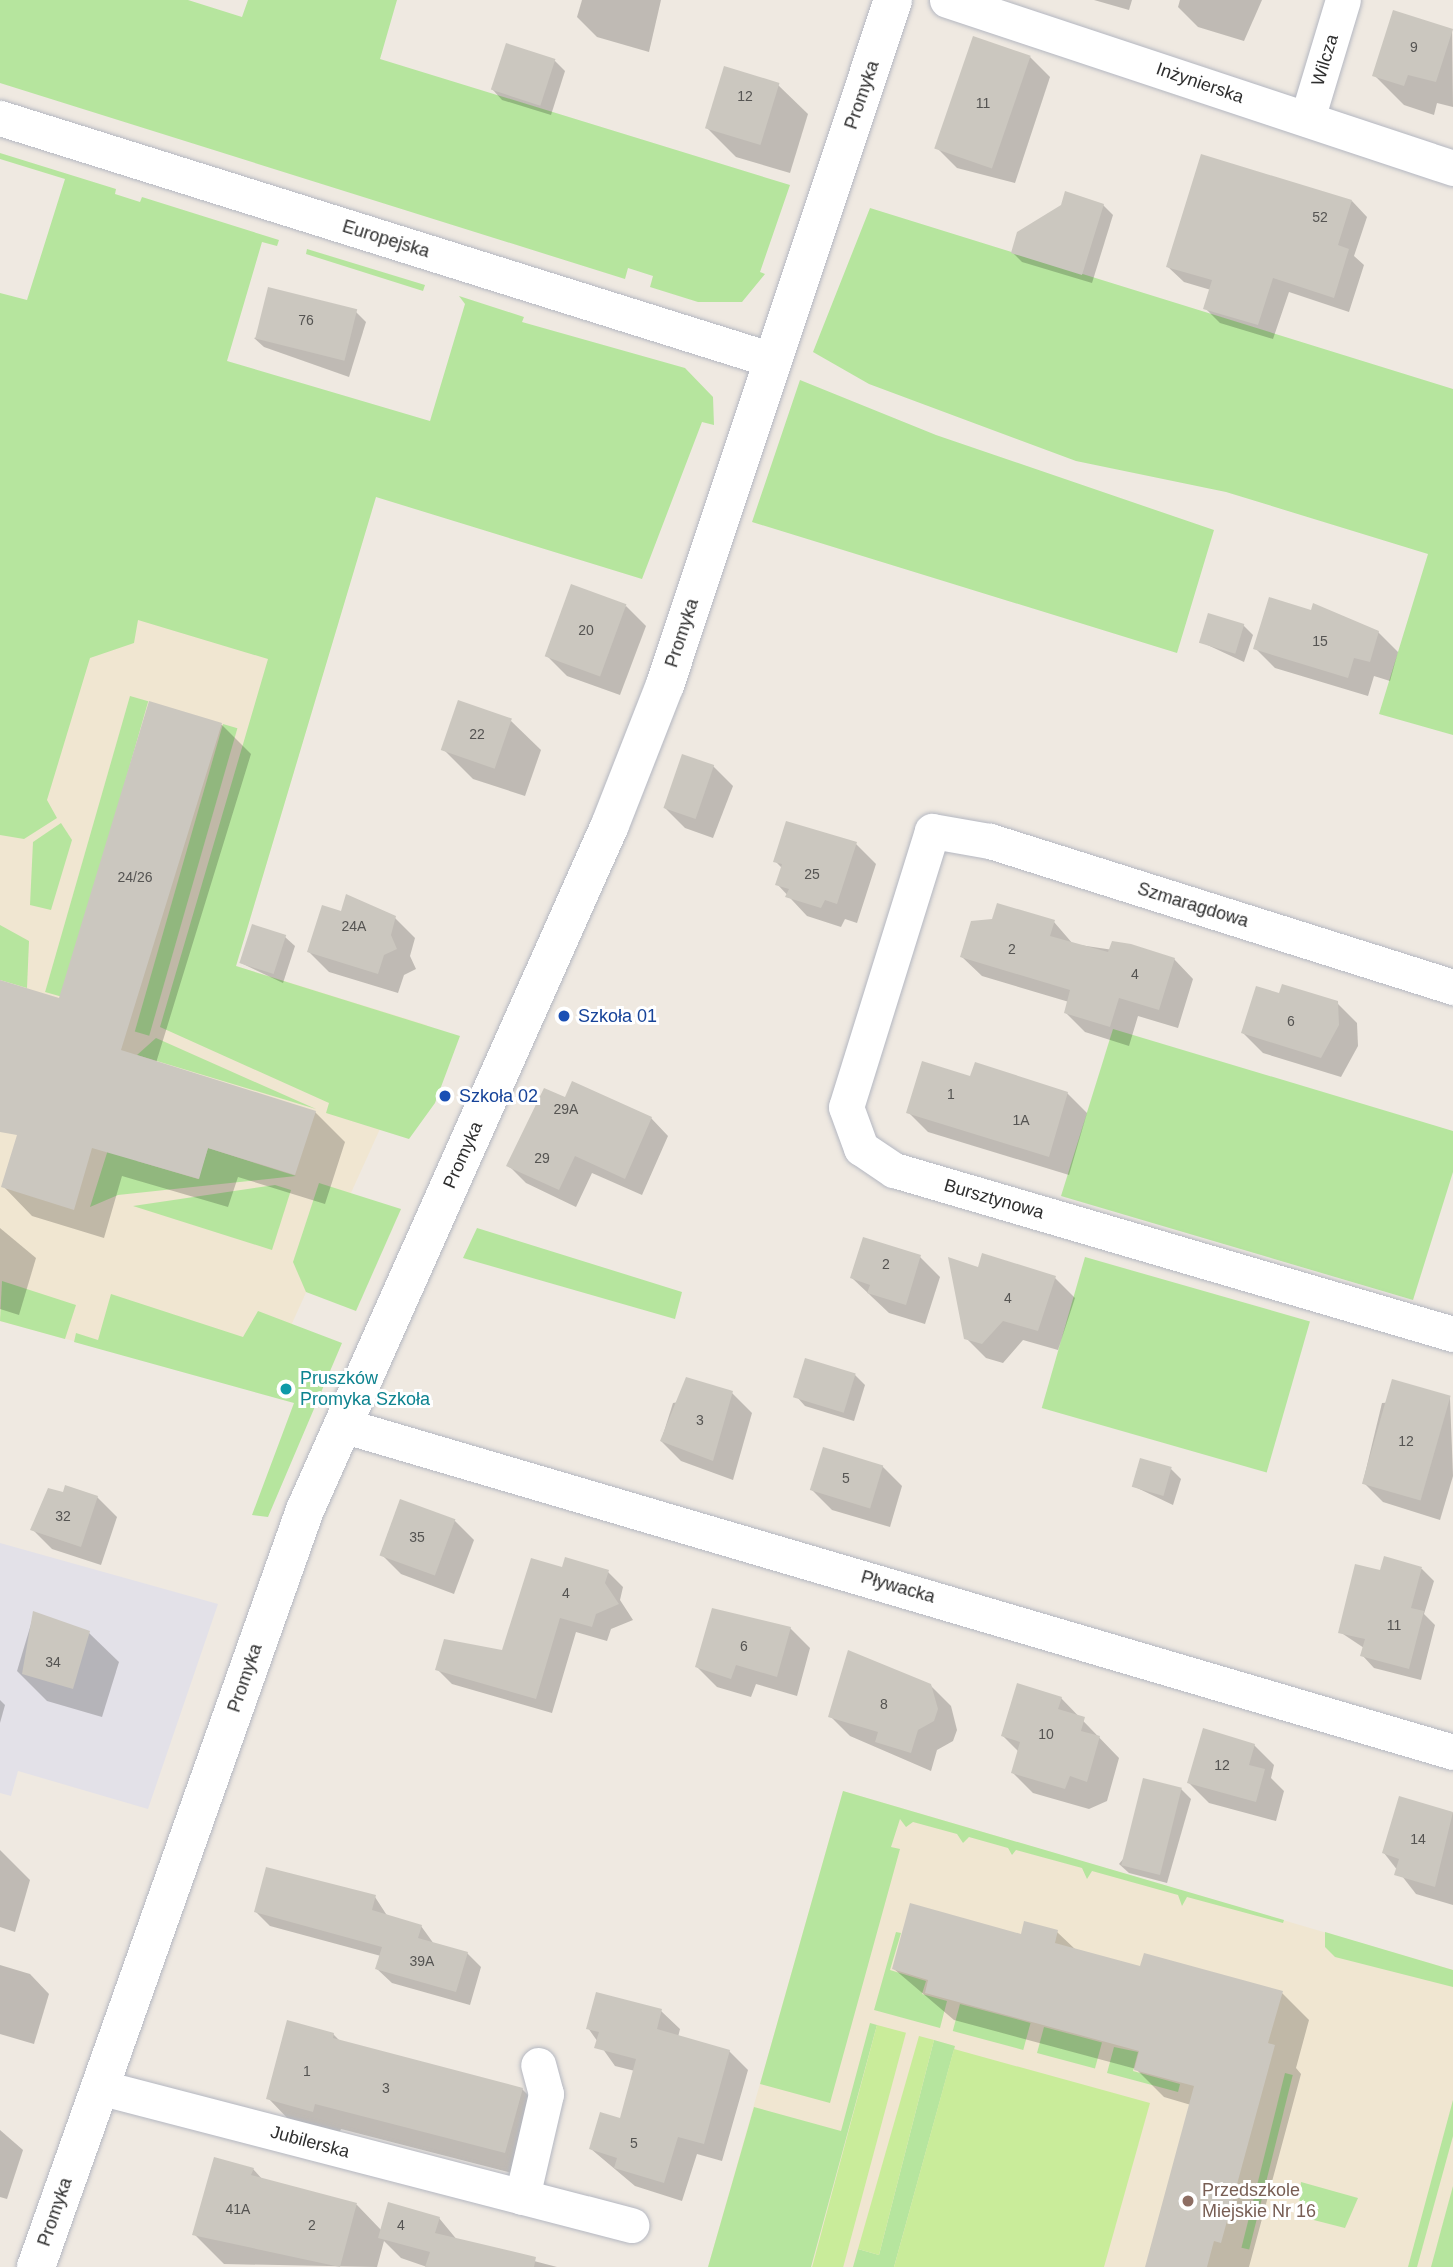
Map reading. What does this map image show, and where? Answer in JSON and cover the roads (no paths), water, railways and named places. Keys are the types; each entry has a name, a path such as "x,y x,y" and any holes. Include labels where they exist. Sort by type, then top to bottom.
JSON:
{"street":[{"name":"Promyka","path":"36,2267 305,1510 610,825 665,685 893,0"},
{"name":"Inżynierska","path":"947,0 1453,168"},
{"name":"Wilcza","path":"1307,119 1343,0"},
{"name":"Europejska","path":"0,118 772,360"},
{"name":"Szmaragdowa","path":"932,831 989,841 1453,987"},
{"name":"Bursztynowa","path":"932,831 846,1107 861,1148 894,1170 1453,1334"},
{"name":"Pływacka","path":"342,1425 1453,1752"},
{"path":"522,2197 546,2094 538,2065"},
{"name":"Jubilerska","path":"99,2087 631,2225"}],"place":[{"name":"Szkoła 01","path":"564,1016"},
{"name":"Szkoła 02","path":"445,1096"},
{"name":"Pruszków Promyka Szkoła","path":"286,1389"},
{"name":"Przedszkole Miejskie Nr 16","path":"1188,2201"}]}
